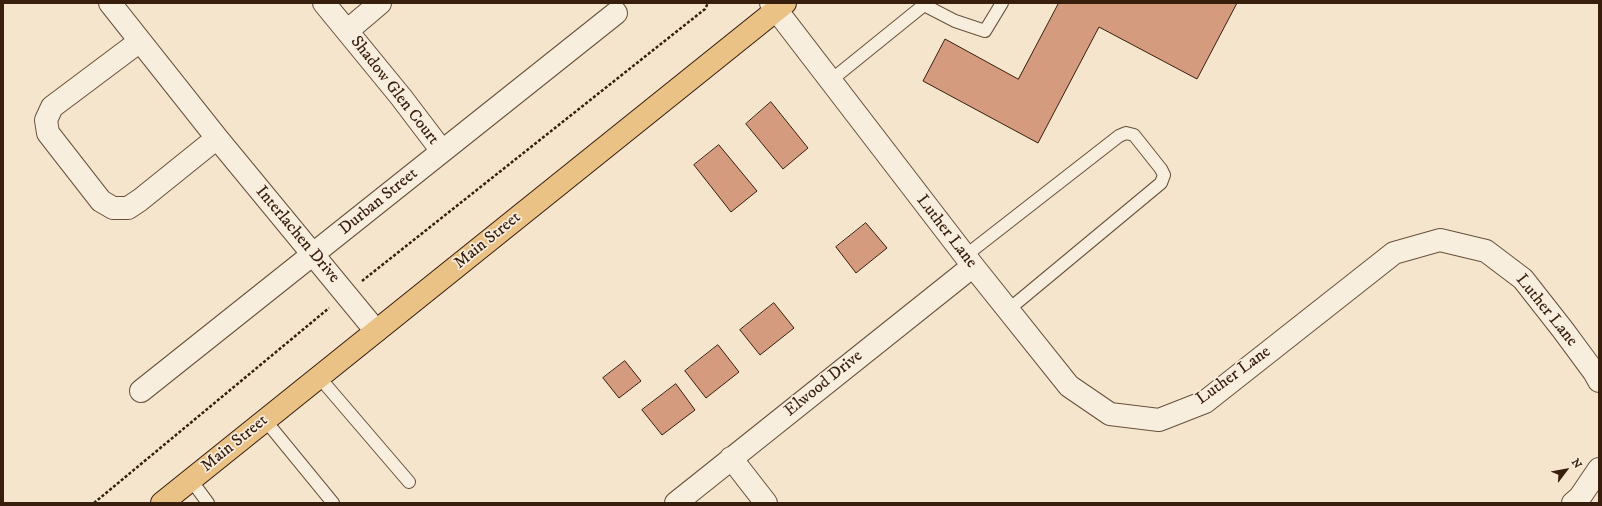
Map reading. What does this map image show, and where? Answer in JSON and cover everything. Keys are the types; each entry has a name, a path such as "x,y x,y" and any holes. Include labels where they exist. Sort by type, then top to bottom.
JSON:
{"main road":[{"name":"Main Street","path":"162,503 777,5"}],"street":[{"name":"Interlachen Drive","path":"110,3 216,138 376,331"},
{"name":"Shadow Glen Court","path":"324,3 401,96 442,151"},
{"name":"Shadow Glen Court","path":"347,31 380,3"},
{"name":"Luther Lane","path":"777,5 830,81 969,261 1069,386 1110,414 1159,420 1205,402 1394,253 1440,240 1486,251 1523,279 1563,330 1599,381"},
{"name":"Durban Street","path":"141,391 314,255 616,13"},
{"path":"140,41 52,107 46,120 48,133 101,201 113,208 128,208 140,200 216,138"},
{"name":"Elwood Drive","path":"676,503 969,261"},
{"path":"732,458 766,503"},
{"path":"1576,500 1599,469"}],"lane":[{"path":"830,81 925,4 955,21 985,31 1002,3"},
{"path":"969,261 1119,136 1126,133 1134,135 1161,169 1164,175 1161,183 1008,310"},
{"path":"320,376 410,482"},
{"path":"265,420 333,503"},
{"path":"190,480 208,503"}],"path":[{"path":"94,503 346,294 704,9 708,3"}],"building":[{"path":"1059,3 1237,3 1197,79 1099,27 1038,143 923,81 945,39 1018,79"},
{"path":"771,102 808,148 783,169 746,124"},
{"path":"719,145 757,191 731,212 694,165"},
{"path":"866,223 887,248 856,273 836,247"},
{"path":"774,303 794,328 760,355 740,330"},
{"path":"718,345 739,372 706,398 685,371"},
{"path":"625,361 641,381 619,398 603,378"},
{"path":"676,384 695,410 662,435 642,410"}]}
